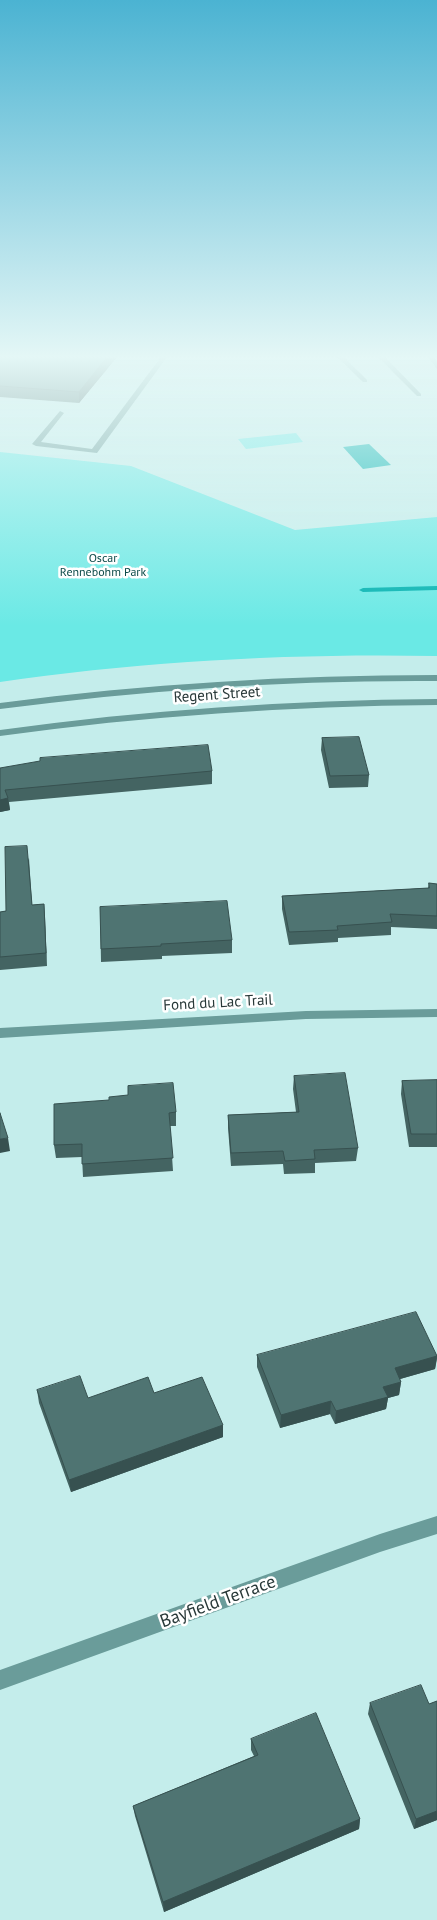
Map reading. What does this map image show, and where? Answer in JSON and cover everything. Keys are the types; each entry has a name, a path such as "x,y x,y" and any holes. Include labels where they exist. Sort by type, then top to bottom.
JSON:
{"street":[{"path":"58,447 94,451 97,447"},
{"name":"Regent Street","path":"0,706 109,693 277,680 363,677 437,678"},
{"name":"Regent Street","path":"0,733 114,718 182,712 284,705 437,702"},
{"name":"Fond du Lac Trail","path":"0,1033 306,1015 437,1014"},
{"name":"Bayfield Terrace","path":"0,1680 380,1543 437,1525"}],"green space":[{"path":"244,447 266,447 246,449"},
{"name":"Oscar Rennebohm Park","path":"0,452 131,466 295,530 437,517 437,656 273,657 218,660 107,669 0,682"}],"shaded area":[{"path":"343,447 372,447 391,465 363,469"}],"building":[{"path":"359,737 369,775 330,776 322,738"},
{"path":"208,745 212,771 5,790 8,798 0,800 0,768 40,761 40,758"},
{"path":"27,846 32,905 44,904 46,953 0,957 0,912 6,911 5,847"},
{"path":"429,883 437,884 437,916 390,914 392,922 337,926 338,930 289,932 282,896 429,888"},
{"path":"227,901 232,940 101,949 100,907"},
{"path":"345,1073 358,1148 314,1150 315,1159 285,1161 283,1151 231,1153 228,1115 299,1112 294,1076"},
{"path":"437,1080 437,1134 411,1134 402,1081"},
{"path":"173,1083 176,1112 169,1113 173,1158 82,1164 82,1144 54,1145 54,1104 109,1100 109,1097 128,1095 128,1086"},
{"path":"0,1113 8,1138 0,1139"},
{"path":"416,1312 437,1356 395,1368 401,1382 383,1387 388,1397 336,1411 331,1401 281,1415 257,1355"},
{"path":"80,1376 88,1398 148,1377 154,1393 202,1377 223,1425 69,1480 37,1390"},
{"path":"421,1685 429,1704 437,1701 437,1811 416,1819 370,1703"},
{"path":"316,1713 360,1819 163,1902 133,1806 258,1755 251,1739"}],"waterway":[{"path":"363,590 437,588"}]}
